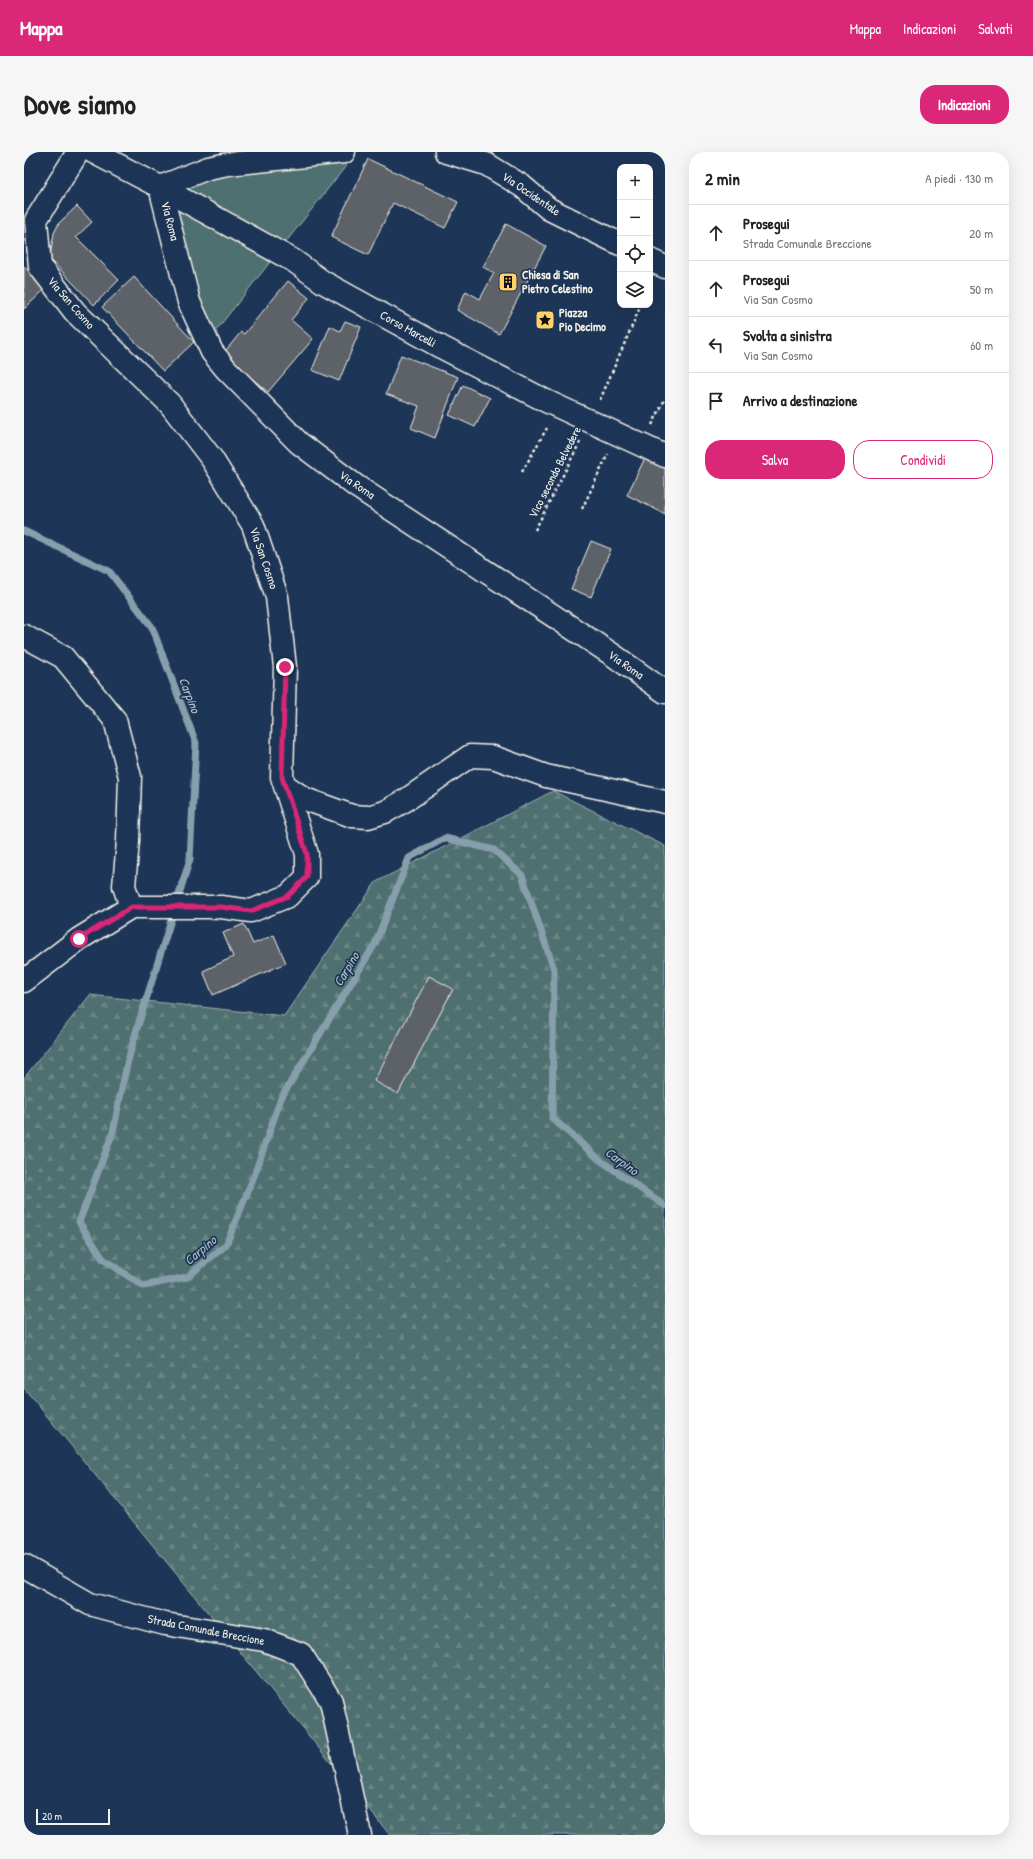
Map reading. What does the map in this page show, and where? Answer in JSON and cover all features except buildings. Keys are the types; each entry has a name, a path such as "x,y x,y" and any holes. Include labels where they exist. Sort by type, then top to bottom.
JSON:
{"street":[{"name":"Via San Cosmo","path":"78,152 32,211 36,220 40,267 75,312 170,404 212,459 253,525 277,597 285,667 282,777 307,854 307,877 288,896 251,911 221,907 138,907"},
{"name":"Corso Marcelli","path":"93,152 294,261 323,282 441,347 559,407 665,456"},
{"path":"160,187 208,168 228,164 344,152"},
{"name":"Via Occidentale","path":"446,152 487,158 549,209 617,243"},
{"name":"Via Roma","path":"160,187 189,302 212,352 226,369 299,443 356,486 613,655 665,692"},
{"path":"653,261 665,267"},
{"path":"24,636 63,657 115,720 130,777 128,841 124,886 138,907 79,939 24,981"},
{"path":"286,786 305,799 352,816 368,817 385,812 406,800 470,756 493,756 546,776 665,802"},
{"name":"Strada Comunale Breccione","path":"24,1566 90,1604 164,1624 264,1640 301,1654 331,1701 360,1835"}],"path":[{"name":"Vico secondo Belvedere","path":"535,530 591,422 640,308"},
{"path":"642,445 665,399"},
{"path":"522,472 559,407"},
{"path":"582,509 618,434"}],"green space":[{"path":"353,157 214,333 200,311 178,210 182,198 196,183 218,172"},
{"path":"553,791 665,846 665,1835 390,1835 24,1388 24,1078 90,995 284,1016 376,882"}],"waterway":[{"name":"Carpino","path":"24,531 109,571 152,627 196,743 190,859 136,1032 127,1064 113,1132 79,1222 103,1259 143,1286 187,1277 226,1245 254,1176 281,1098 375,944 409,858 445,838 494,850 522,875 554,969 552,1118 600,1160 665,1206"}],"place":[{"name":"Chiesa di San Pietro Celestino","path":"508,282"},
{"name":"Piazza Pio Decimo","path":"545,320"}],"route":[{"path":"79,939 132,907 221,907 251,911 288,896 307,877 307,854 282,777 285,667"}]}
